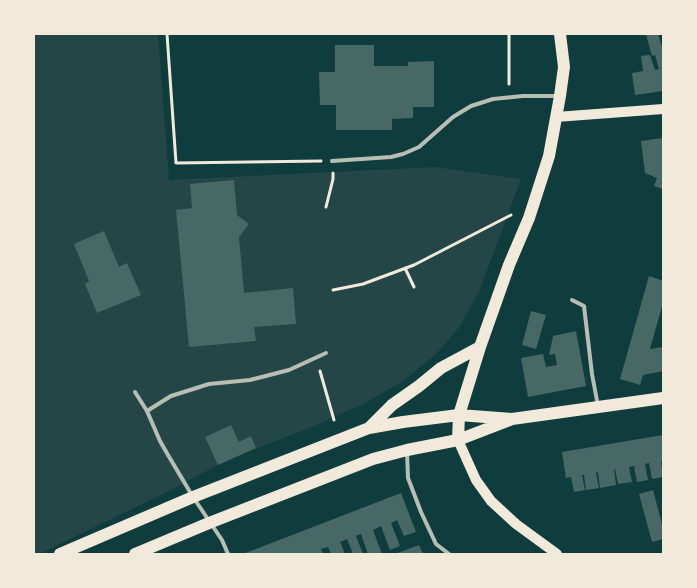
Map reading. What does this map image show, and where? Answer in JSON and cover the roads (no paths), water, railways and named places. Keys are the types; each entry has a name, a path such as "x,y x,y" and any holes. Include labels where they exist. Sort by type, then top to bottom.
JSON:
{"main road":[{"path":"557,554 516,524 491,502 476,480 458,440 459,415 480,347 509,265 529,218 549,156 564,67 560,34"},
{"path":"556,116 663,109"},
{"path":"370,428 392,405 440,368 480,347"},
{"path":"60,554 193,497 370,428 459,415 512,419 663,398"},
{"path":"135,554 209,523 373,460 407,450 458,440 512,419"}],"lane":[{"path":"332,161 391,158 403,154 419,147 453,117 471,106 493,99 523,96 560,96"},
{"path":"572,300 584,306 598,408"},
{"path":"147,411 171,396 209,384 250,380 289,370 326,354"},
{"path":"135,392 147,411 160,441 209,523 222,540 228,554"},
{"path":"407,450 408,478 421,512 436,544 449,554"}]}
